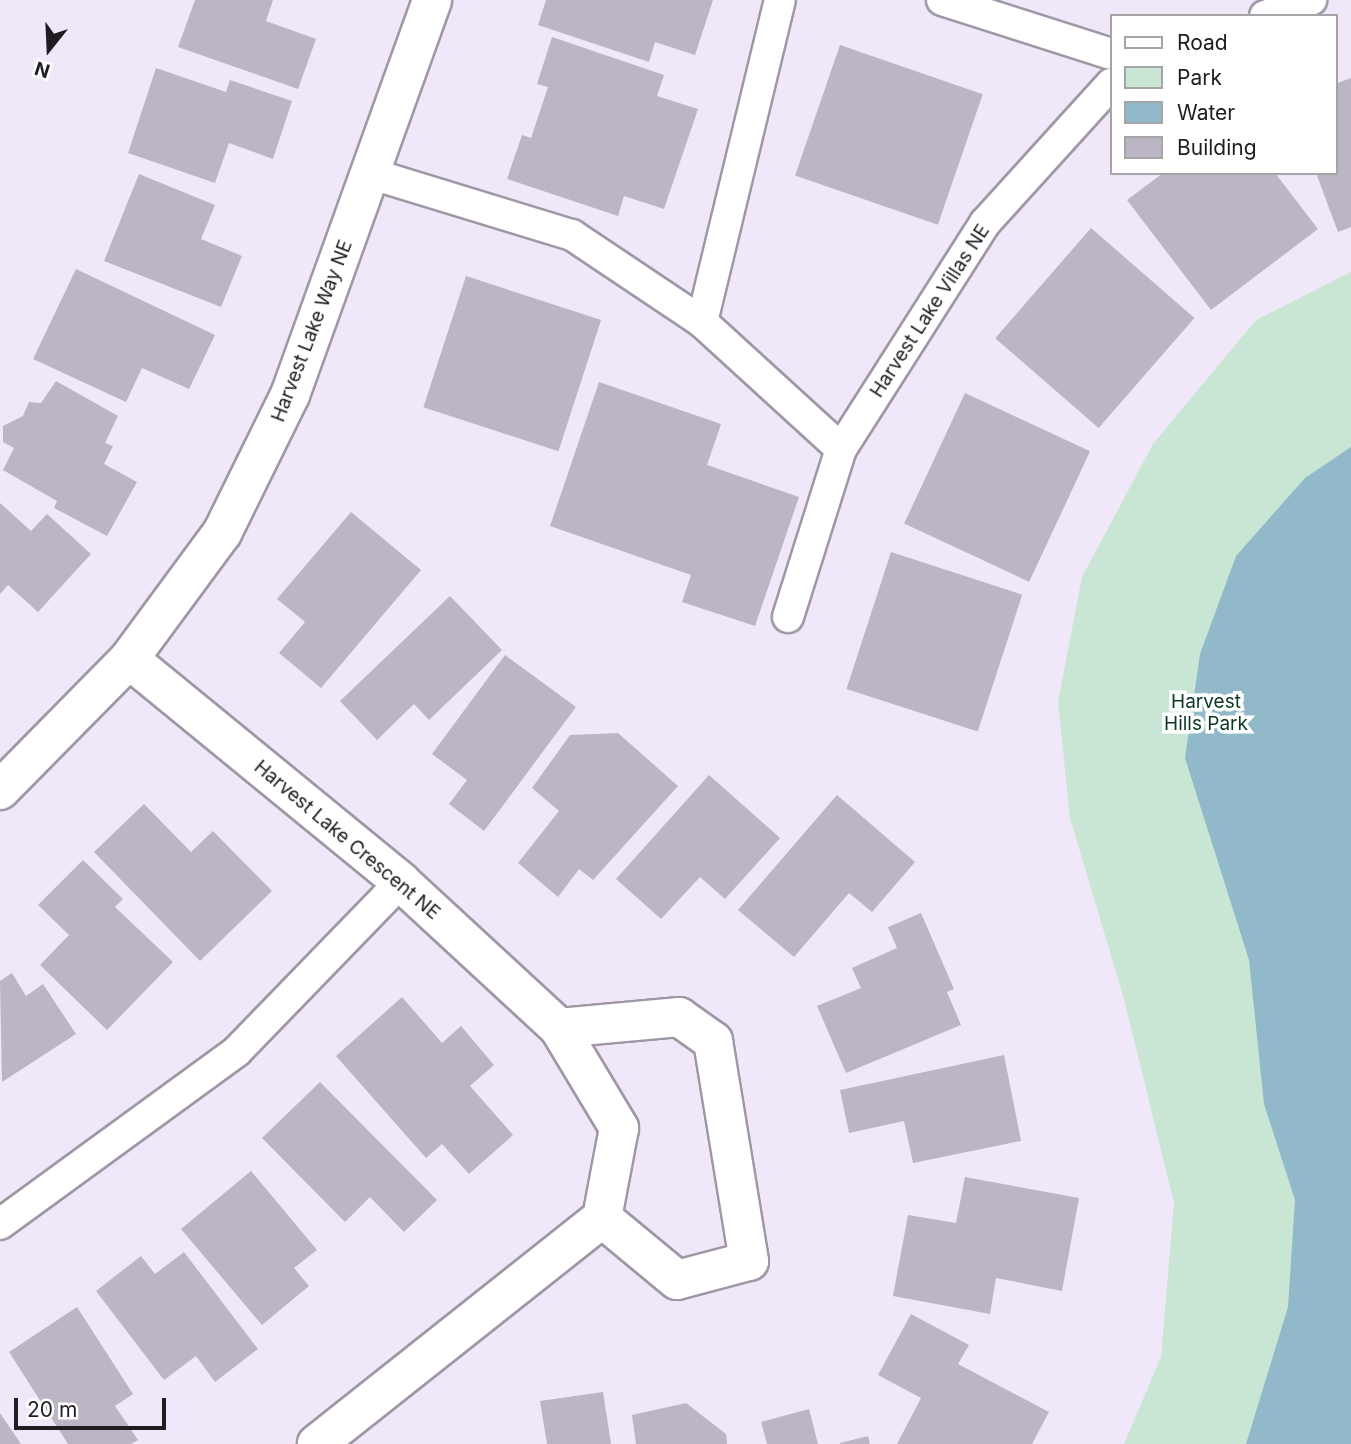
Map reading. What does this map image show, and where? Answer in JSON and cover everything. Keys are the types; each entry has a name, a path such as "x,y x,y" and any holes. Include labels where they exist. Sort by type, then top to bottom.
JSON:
{"street":[{"name":"Harvest Lake Way NE","path":"0,790 130,659 222,533 290,396 372,174 432,0"},
{"name":"Harvest Lake Crescent NE","path":"130,659 401,882 559,1028 619,1128 602,1218"},
{"path":"317,1444 602,1218 677,1280 750,1261 713,1041 679,1017 559,1028"}],"lane":[{"path":"702,322 780,0"},
{"path":"942,0 1110,54"},
{"path":"1271,14 1311,0"},
{"name":"Harvest Lake Villas NE","path":"788,617 841,449 985,223 1110,86"},
{"path":"372,174 572,235 702,322 841,449"},
{"path":"0,1224 237,1051 401,882"}],"green space":[{"name":"Harvest Hills Park","path":"1351,272 1351,1444 1124,1444 1161,1357 1174,1203 1124,999 1070,818 1058,702 1082,577 1153,444 1256,320"}],"water":[{"path":"1351,447 1351,1444 1246,1444 1288,1307 1295,1200 1264,1104 1249,960 1185,758 1200,654 1236,556 1305,478"}],"building":[{"path":"195,0 273,0 266,21 316,39 298,89 178,47"},
{"path":"546,0 713,0 695,55 655,42 649,62 538,25"},
{"path":"552,37 664,75 657,96 698,109 664,209 624,196 618,216 507,179 522,135 531,138 548,87 537,84"},
{"path":"840,45 983,94 938,225 795,175"},
{"path":"156,68 226,92 230,80 292,101 273,159 229,143 215,183 128,153"},
{"path":"1351,78 1351,227 1338,232 1317,175 1337,175 1337,83"},
{"path":"139,174 215,205 201,239 242,256 221,307 104,261"},
{"path":"1160,175 1277,175 1318,229 1211,310 1127,200"},
{"path":"1091,228 1194,318 1099,428 995,338"},
{"path":"76,269 215,335 189,389 142,368 126,402 33,359"},
{"path":"466,276 601,320 558,451 423,407"},
{"path":"56,381 118,416 105,443 113,446 104,464 137,482 107,536 54,508 57,501 3,470 14,448 3,442 3,426 23,416 29,402 41,403"},
{"path":"599,382 721,424 707,465 799,497 755,626 682,602 691,575 550,526"},
{"path":"965,393 1090,451 1029,582 904,524"},
{"path":"0,503 31,531 47,514 91,554 38,612 8,585 0,594"},
{"path":"351,512 421,570 321,688 279,653 305,622 277,599"},
{"path":"891,552 1022,595 978,732 847,689"},
{"path":"450,596 502,650 429,720 414,704 377,740 340,701"},
{"path":"505,655 576,707 484,831 449,804 467,780 432,754"},
{"path":"618,733 678,786 593,880 579,869 558,897 518,863 559,811 532,788 570,735"},
{"path":"709,775 780,838 725,899 700,877 661,919 616,879"},
{"path":"837,795 915,862 872,912 849,893 794,957 738,910"},
{"path":"144,804 191,852 213,831 272,891 200,961 94,852"},
{"path":"83,860 123,899 115,907 173,962 107,1030 40,965 69,935 38,905"},
{"path":"921,913 954,989 947,992 961,1025 846,1073 817,1006 861,988 852,968 897,948 888,927"},
{"path":"12,973 26,996 43,984 76,1034 2,1082 0,981"},
{"path":"402,997 442,1043 461,1026 494,1065 470,1086 513,1135 469,1174 442,1144 426,1158 336,1056"},
{"path":"1004,1055 1021,1141 913,1163 904,1121 849,1133 840,1090"},
{"path":"320,1082 437,1200 404,1232 370,1197 345,1222 262,1138"},
{"path":"251,1171 317,1250 294,1268 309,1286 262,1325 181,1229"},
{"path":"965,1177 1079,1198 1062,1291 996,1278 990,1314 893,1296 908,1215 956,1223"},
{"path":"184,1252 258,1349 215,1382 196,1356 164,1380 96,1291 141,1256 155,1274"},
{"path":"77,1307 133,1394 115,1406 138,1440 131,1444 68,1444 9,1352"},
{"path":"911,1314 969,1345 958,1364 1049,1412 1032,1444 897,1444 921,1398 878,1375"},
{"path":"603,1392 611,1444 547,1444 540,1401"},
{"path":"686,1403 726,1434 727,1444 636,1444 632,1415"},
{"path":"809,1409 818,1444 767,1444 761,1422"},
{"path":"0,1413 21,1444 0,1444"},
{"path":"868,1436 870,1444 840,1444 840,1443"}]}
